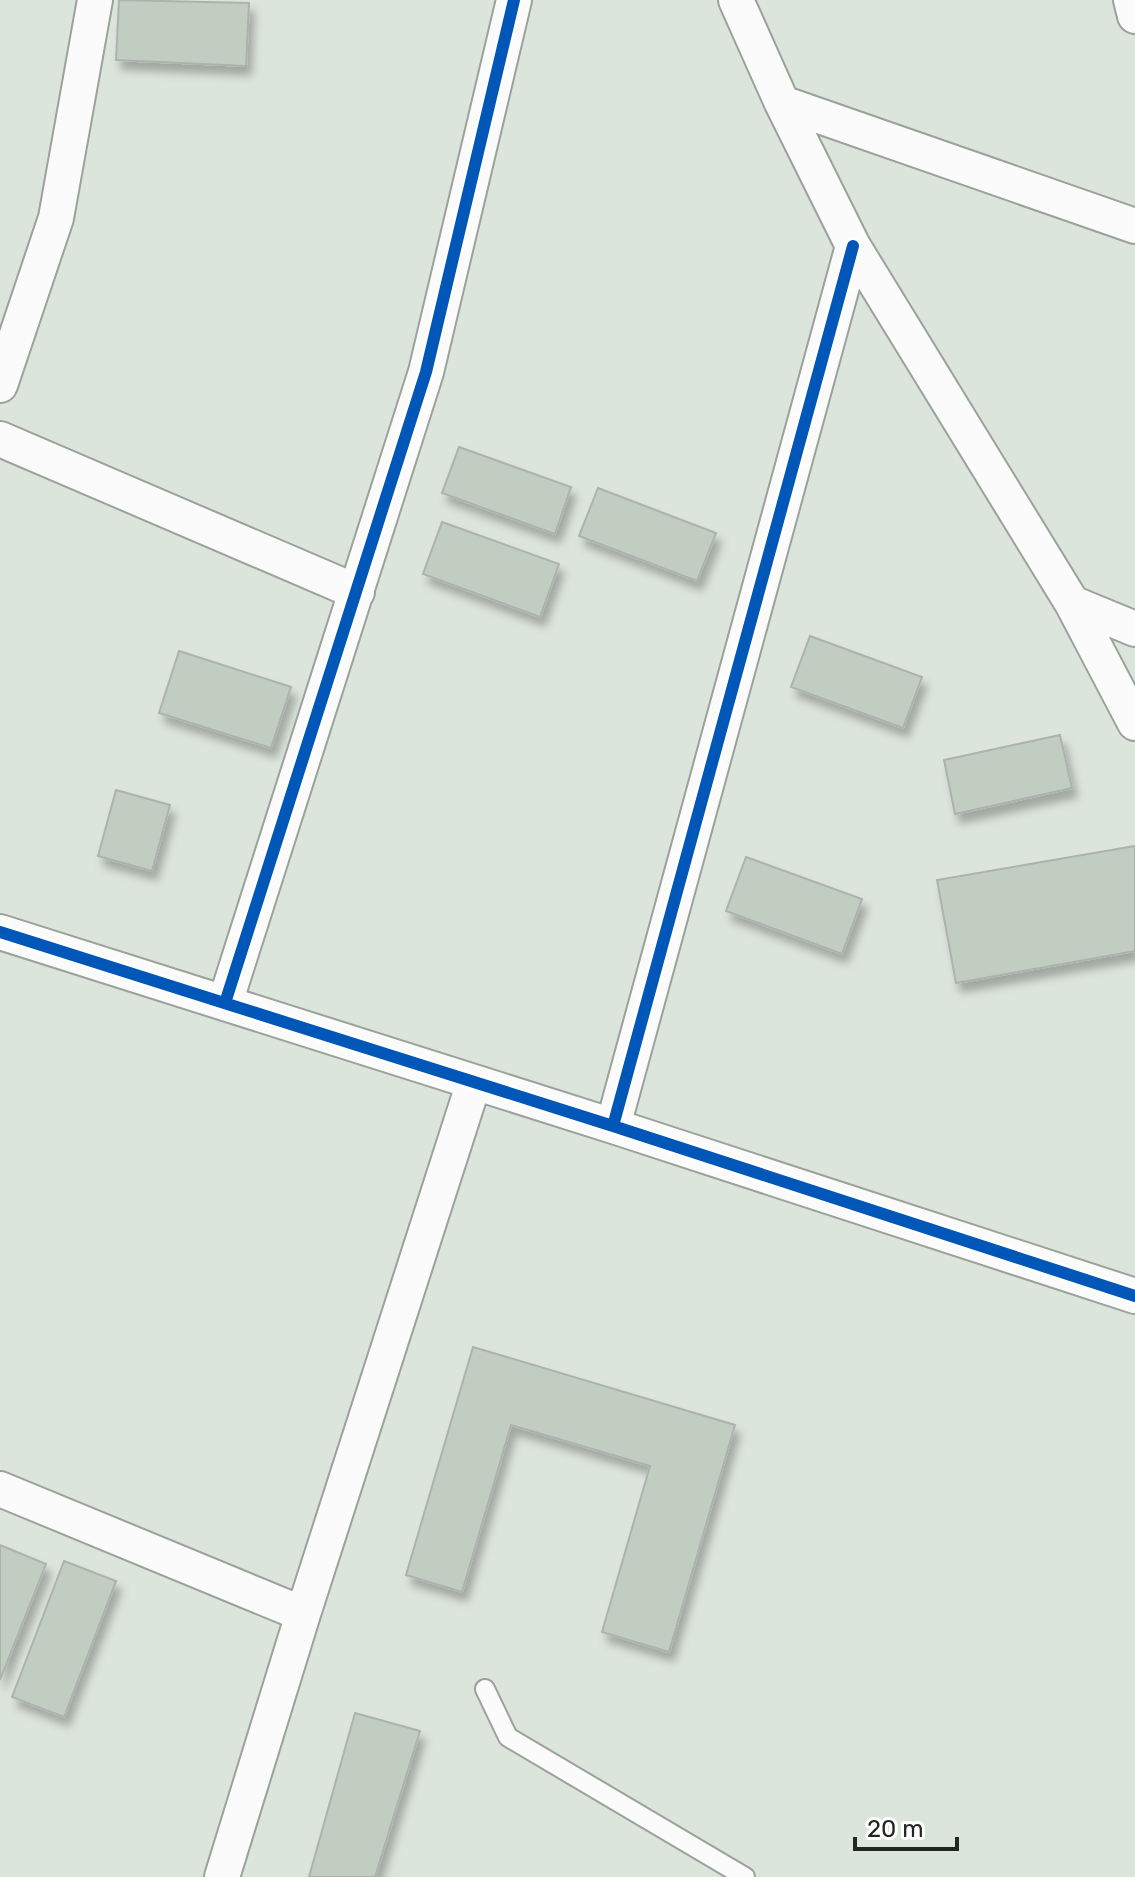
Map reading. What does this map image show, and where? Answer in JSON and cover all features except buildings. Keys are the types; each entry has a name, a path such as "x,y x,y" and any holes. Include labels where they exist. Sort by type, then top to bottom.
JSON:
{"street":[{"path":"0,385 56,218 95,0"},
{"path":"225,1003 426,372 514,0"},
{"path":"736,0 782,103 853,246 1072,603 1135,723"},
{"path":"1131,0 1135,16"},
{"path":"782,103 1135,226"},
{"path":"613,1126 853,246"},
{"path":"0,439 357,592"},
{"path":"1072,603 1135,629"},
{"path":"0,932 613,1126 1135,1296"},
{"path":"222,1877 474,1082"},
{"path":"0,1489 303,1614"}],"lane":[{"path":"485,1689 508,1737 745,1877"}],"cycle path":[{"path":"225,1003 426,372 514,0"},
{"path":"613,1126 853,246"},
{"path":"0,932 613,1126 1135,1296"}]}
